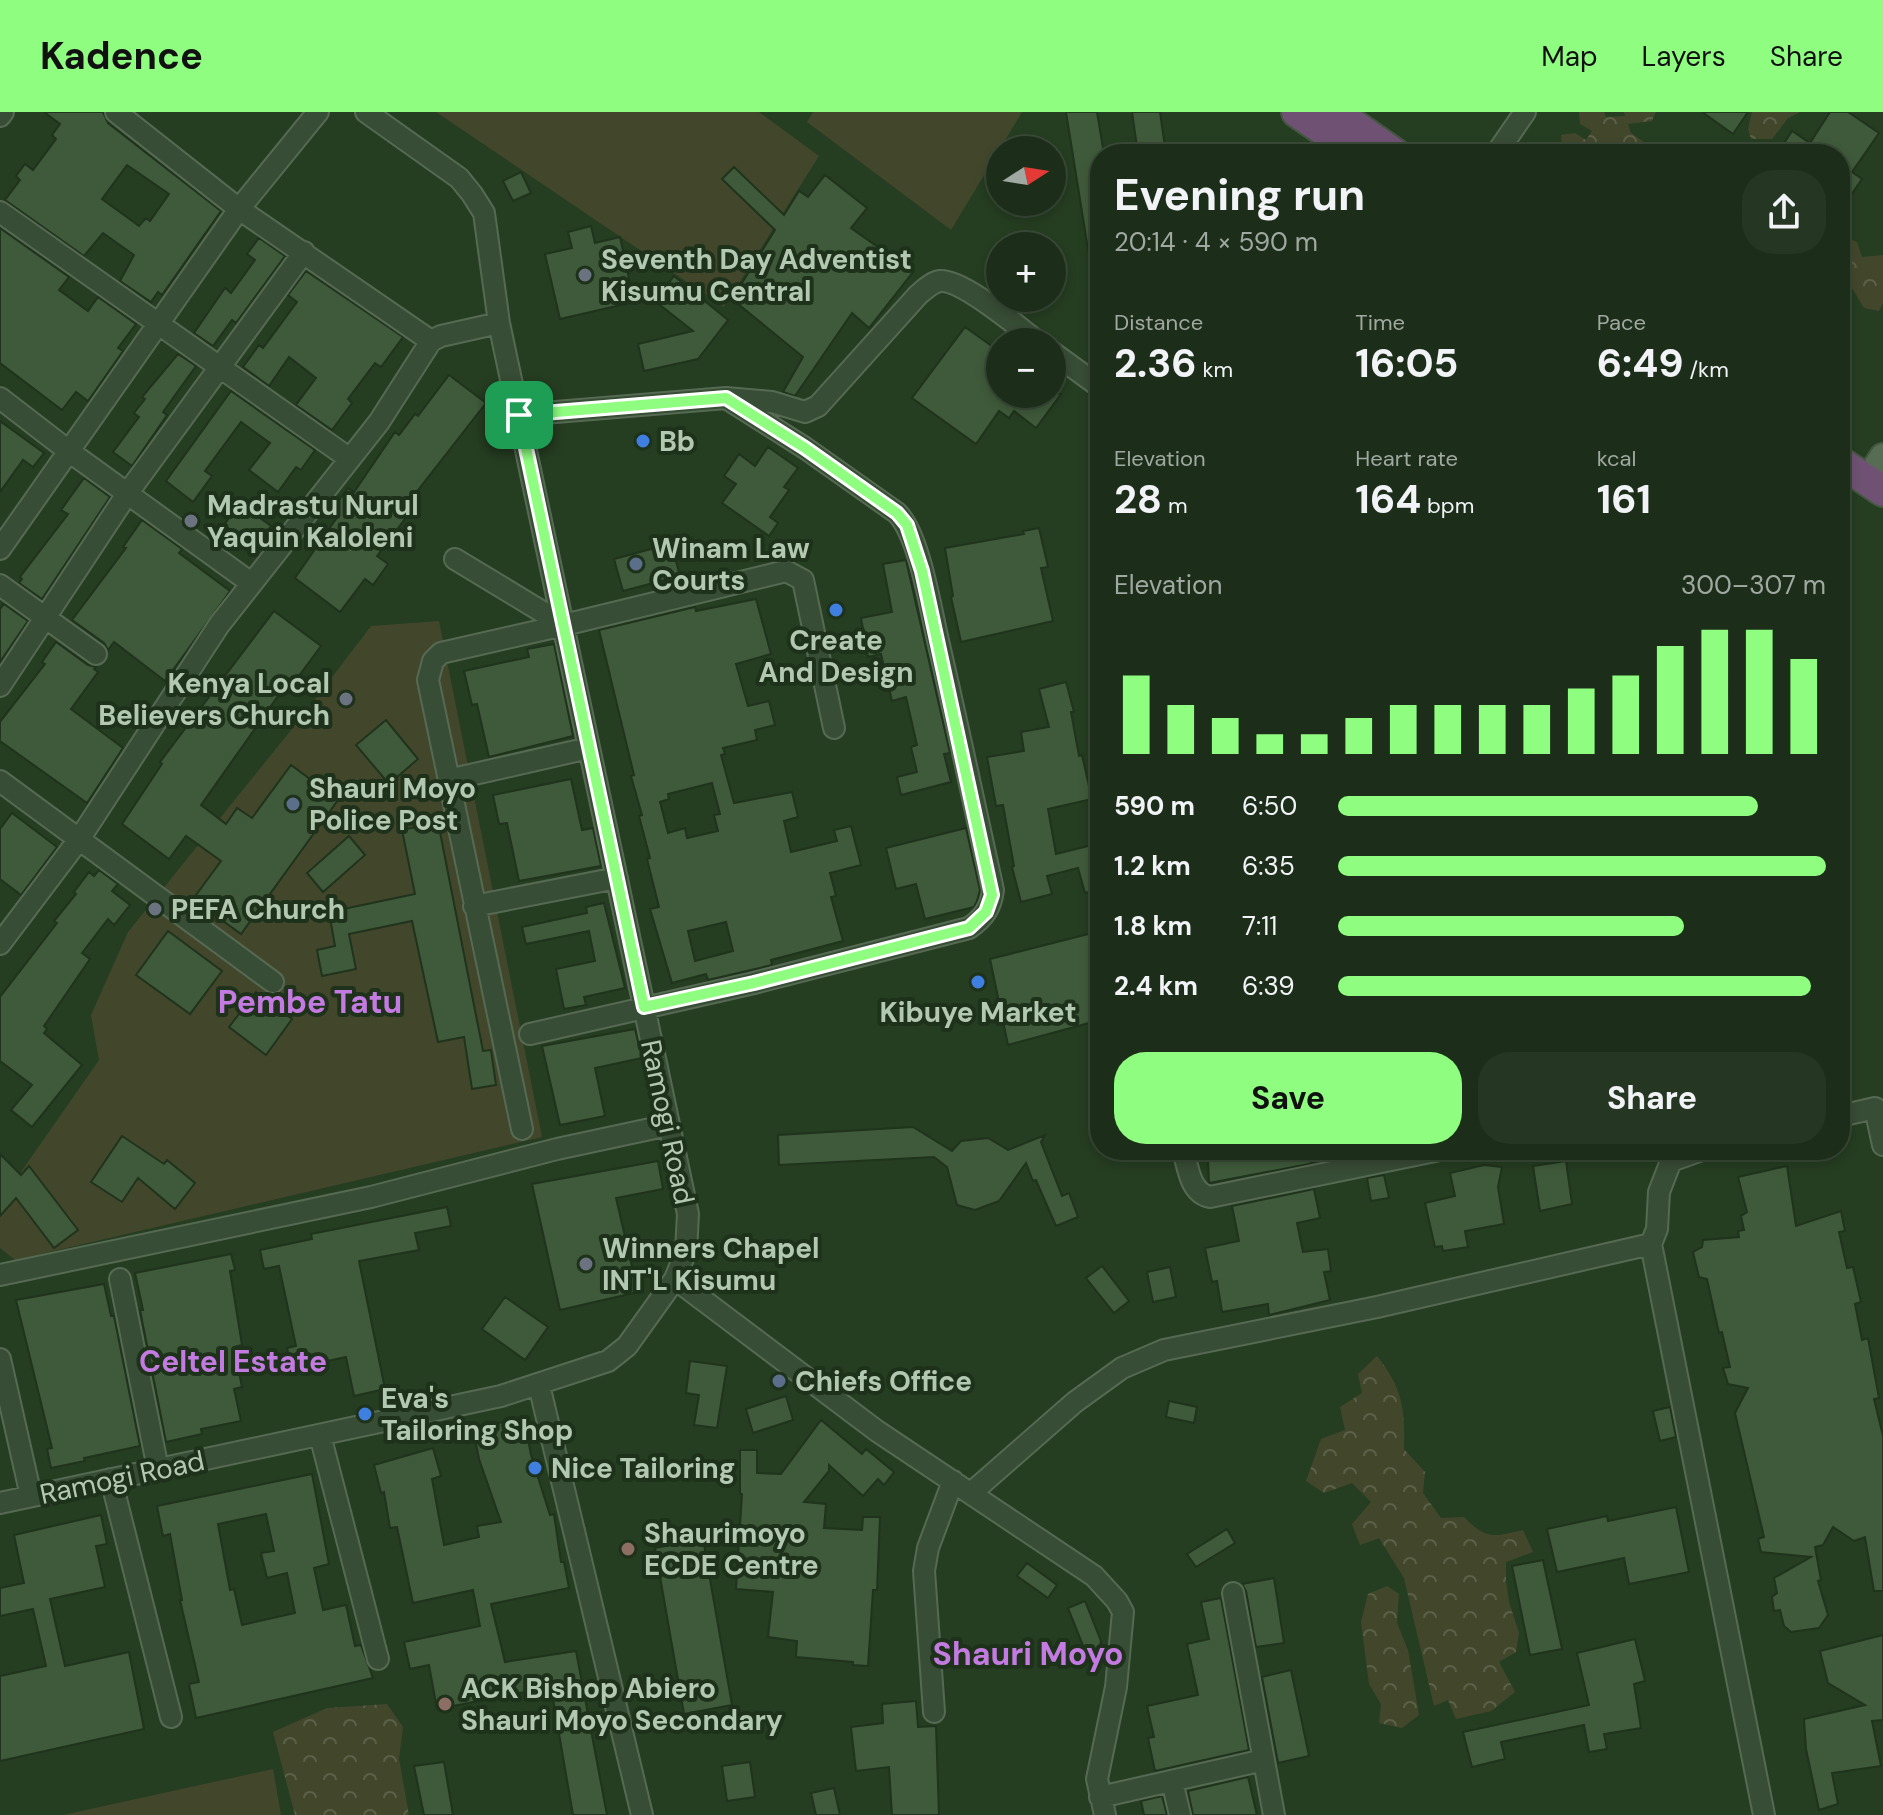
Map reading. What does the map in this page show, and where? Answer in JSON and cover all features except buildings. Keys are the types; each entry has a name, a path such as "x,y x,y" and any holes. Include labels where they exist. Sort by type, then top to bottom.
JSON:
{"highway":[{"path":"1297,112 1343,144"},
{"path":"1335,112 1381,144"},
{"path":"1850,468 1868,478 1883,510"}],"street":[{"path":"116,112 239,209 431,341"},
{"path":"0,549 239,209 318,112"},
{"name":"Ramogi Road","path":"0,1503 501,1396 608,1361 627,1346 675,1279 686,1251 688,1214 499,323 484,213 459,178 366,112"},
{"path":"1503,144 1525,112"},
{"path":"0,212 350,459"},
{"path":"0,686 127,494 304,252"},
{"path":"519,415 726,398 755,400 798,411 811,411 918,295 940,281 965,288 1019,328"},
{"path":"0,944 80,838 219,625 379,422 431,341 499,323"},
{"path":"1066,362 1090,380"},
{"path":"0,398 251,583"},
{"path":"530,1034 754,983 969,928 986,912 992,895 922,571 907,525 897,513 805,448 726,398"},
{"path":"455,559 564,625"},
{"path":"522,1129 428,680 433,661 441,653 786,571 803,580 834,728"},
{"path":"0,585 96,654"},
{"path":"448,780 589,748"},
{"path":"0,781 273,982"},
{"path":"474,906 617,878"},
{"path":"1850,1114 1875,1108 1883,1145"},
{"path":"0,1275 371,1197 557,1149 669,1125"},
{"path":"1186,1160 1195,1186 1203,1196 1210,1197 1391,1160"},
{"path":"1666,1160 1659,1192 1657,1229 1651,1244 1764,1815"},
{"path":"971,1493 1098,1385 1122,1368 1164,1350 1377,1307 1651,1244"},
{"path":"120,1279 158,1469"},
{"path":"675,1279 877,1431 1094,1576 1117,1601 1123,1612 1116,1687 1097,1779 1102,1806 1172,1781 1264,1760"},
{"path":"0,1359 31,1496"},
{"path":"539,1385 642,1815"},
{"path":"320,1435 378,1659"},
{"path":"111,1479 171,1717"},
{"path":"934,1712 924,1571 928,1548 953,1481"},
{"path":"1233,1593 1274,1815"},
{"path":"1172,1781 1180,1815"}],"green space":[{"path":"436,112 759,112 819,156 724,307"},
{"path":"813,112 1022,112 1008,136 986,136 986,172 951,230 807,122"},
{"path":"1579,112 1604,112 1606,117 1625,116 1624,112 1656,112 1652,121 1628,124 1631,133 1647,144 1561,144 1561,135 1575,133 1586,140 1592,131 1580,124"},
{"path":"1752,112 1800,112 1788,118 1772,139 1751,139 1748,129"},
{"path":"1850,239 1857,242 1862,257 1883,255 1883,303 1879,311 1864,308 1852,288 1850,290"},
{"path":"439,621 542,1137 15,1260 0,1248 0,1202 99,1060 91,1015 128,932 371,626"},
{"path":"1377,1356 1401,1400 1404,1449 1425,1472 1423,1493 1441,1518 1464,1517 1478,1530 1491,1535 1523,1530 1533,1552 1506,1562 1509,1602 1519,1633 1516,1652 1499,1662 1515,1692 1491,1711 1456,1719 1448,1700 1434,1706 1404,1578 1379,1538 1360,1545 1352,1524 1371,1502 1352,1483 1324,1493 1306,1481 1321,1439 1345,1430 1340,1407 1362,1393 1358,1374"},
{"path":"1387,1586 1399,1594 1397,1623 1408,1650 1419,1715 1402,1728 1379,1723 1381,1704 1369,1684 1361,1622 1368,1594"},
{"path":"387,1704 403,1727 399,1759 409,1815 295,1815 273,1732 327,1708"},
{"path":"273,1769 281,1815 63,1815"}],"place":[{"name":"Seventh Day Adventist Kisumu Central","path":"585,275"},
{"name":"Bb","path":"643,441"},
{"name":"Madrastu Nurul Yaquin Kaloleni","path":"191,521"},
{"name":"Winam Law Courts","path":"636,564"},
{"name":"Create And Design","path":"836,610"},
{"name":"Kenya Local Believers Church","path":"346,699"},
{"name":"Shauri Moyo Police Post","path":"293,804"},
{"name":"PEFA Church","path":"155,909"},
{"name":"Kibuye Market","path":"978,982"},
{"name":"Winners Chapel INT'L Kisumu","path":"586,1264"},
{"name":"Chiefs Office","path":"779,1381"},
{"name":"Eva's Tailoring Shop","path":"365,1414"},
{"name":"Nice Tailoring","path":"535,1468"},
{"name":"Shaurimoyo ECDE Centre","path":"628,1549"},
{"name":"ACK Bishop Abiero Shauri Moyo Secondary","path":"445,1704"}],"district":[{"name":"Pembe Tatu","path":"310,1002"},
{"name":"Celtel Estate","path":"233,1362"},
{"name":"Shauri Moyo","path":"1028,1654"}],"route":[{"path":"726,398 805,448 900,516 907,525 922,571 993,890 989,907 976,924 754,983 644,1007 519,415 726,398"}]}
